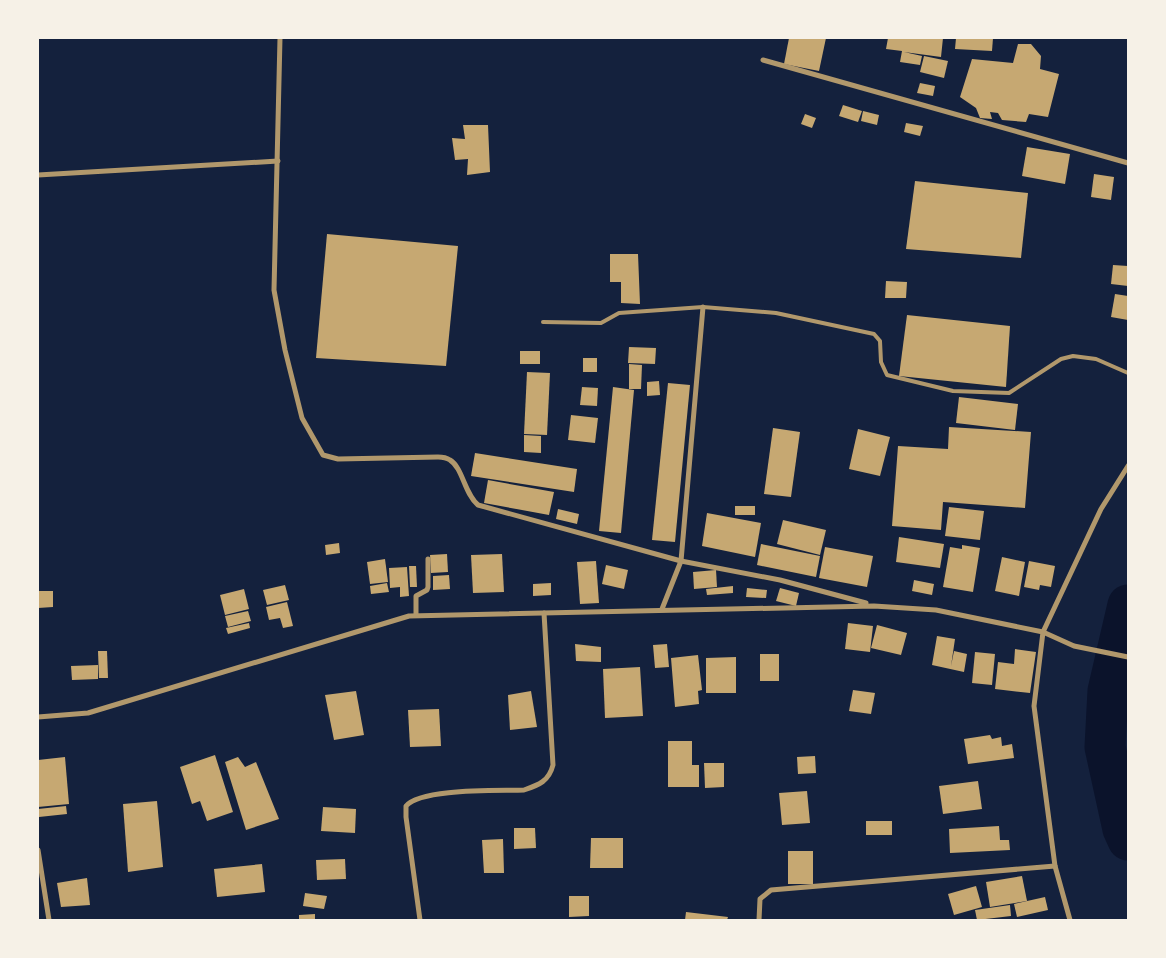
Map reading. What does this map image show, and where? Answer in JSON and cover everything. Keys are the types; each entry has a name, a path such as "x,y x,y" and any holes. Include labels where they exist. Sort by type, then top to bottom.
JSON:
{"street":[{"path":"280,38 274,290 285,350 302,418 323,455 338,459 438,457 450,460 471,498 478,505 682,561 780,580 874,606"},
{"path":"763,60 1128,164"},
{"path":"38,175 278,161"},
{"path":"662,609 682,561 703,307"},
{"path":"1070,920 1055,866 1034,706 1043,632 1100,508 1128,466"},
{"path":"416,616 416,596 427,590 428,587 428,559"},
{"path":"38,717 88,713 395,619 416,616 662,609 874,606 936,610 1043,632 1074,646 1128,657"},
{"path":"420,920 406,817 406,806 411,799 436,794 524,790 537,786 551,774 553,765 544,613"},
{"path":"38,850 49,920"},
{"path":"759,920 760,898 770,890 1055,866"}],"lane":[{"path":"543,322 601,323 619,313 703,307 776,313 874,334 880,341 881,362 887,374 953,391 1008,392 1060,359 1073,356 1096,359 1128,373"}],"building":[{"path":"789,38 826,38 819,71 784,64"},
{"path":"888,38 943,38 941,57 904,52 922,56 920,65 900,62 902,51 886,49"},
{"path":"956,38 993,38 992,51 955,49"},
{"path":"1018,44 1031,44 1041,56 1040,69 1059,74 1048,117 1029,114 1026,122 1002,120 998,113 990,112 992,119 980,118 976,108 960,97 972,59 1013,63"},
{"path":"924,56 948,61 944,78 920,72"},
{"path":"920,83 935,86 933,96 917,93"},
{"path":"843,105 862,111 858,122 839,116"},
{"path":"863,111 879,115 877,125 861,121"},
{"path":"805,114 816,118 812,128 801,124"},
{"path":"906,123 923,126 920,136 904,132"},
{"path":"463,125 488,125 490,172 467,175 468,159 455,160 452,138 465,139"},
{"path":"1027,147 1070,154 1065,184 1022,176"},
{"path":"1094,174 1114,177 1111,200 1091,197"},
{"path":"915,181 1028,193 1021,258 906,249"},
{"path":"327,234 458,246 446,366 316,358"},
{"path":"610,254 638,254 640,304 621,303 621,282 610,282"},
{"path":"1113,265 1128,266 1128,286 1111,284"},
{"path":"886,281 907,282 906,298 885,298"},
{"path":"1115,294 1128,296 1128,320 1111,317"},
{"path":"907,315 1010,326 1006,387 899,376"},
{"path":"629,347 656,348 655,364 628,363"},
{"path":"520,351 540,351 540,364 520,364"},
{"path":"583,358 597,358 597,372 583,372"},
{"path":"629,364 642,365 641,389 629,389"},
{"path":"527,372 550,373 547,435 524,434"},
{"path":"659,381 660,395 647,396 647,382"},
{"path":"668,383 690,385 675,542 652,540"},
{"path":"582,387 598,388 597,406 580,405"},
{"path":"613,387 634,390 621,533 599,531"},
{"path":"959,397 1018,404 1015,430 956,423"},
{"path":"571,415 598,418 595,443 568,440"},
{"path":"949,427 1031,432 1025,508 943,502 941,530 892,526 898,446 948,449"},
{"path":"773,428 800,432 791,497 764,494"},
{"path":"858,429 890,437 880,476 849,469"},
{"path":"524,435 541,436 541,453 524,452"},
{"path":"475,453 577,469 574,492 471,476"},
{"path":"488,480 554,492 549,515 484,503"},
{"path":"735,506 755,506 755,515 735,515"},
{"path":"949,507 984,511 980,540 945,536"},
{"path":"558,509 579,514 577,524 556,519"},
{"path":"707,513 761,523 755,557 702,546"},
{"path":"783,520 826,530 820,555 777,544"},
{"path":"899,537 944,544 940,568 896,562"},
{"path":"339,543 340,553 326,555 325,545"},
{"path":"761,544 820,556 816,577 757,565"},
{"path":"962,545 980,548 973,592 943,587 950,547 962,549"},
{"path":"825,547 873,556 867,587 819,578"},
{"path":"447,554 448,572 431,573 430,555"},
{"path":"502,554 504,592 473,593 471,555"},
{"path":"1002,557 1025,562 1019,596 995,591"},
{"path":"385,559 388,582 370,584 367,562"},
{"path":"596,561 599,603 580,604 577,562"},
{"path":"1029,561 1055,566 1051,587 1040,585 1039,590 1024,587"},
{"path":"606,565 628,570 624,589 602,584"},
{"path":"409,566 416,566 417,587 410,587"},
{"path":"407,567 409,596 400,597 400,587 390,588 389,568"},
{"path":"716,570 717,587 694,589 693,572"},
{"path":"449,575 450,589 433,590 433,576"},
{"path":"914,580 934,584 932,595 912,591"},
{"path":"387,583 389,592 371,594 370,586"},
{"path":"551,583 551,595 533,596 533,584"},
{"path":"285,585 289,600 267,605 263,590"},
{"path":"733,586 733,593 707,595 706,589"},
{"path":"747,588 767,590 766,598 746,597"},
{"path":"780,588 799,593 796,606 776,601"},
{"path":"244,589 249,609 225,615 220,595"},
{"path":"38,591 53,591 53,607 38,608"},
{"path":"287,602 293,626 283,628 280,618 269,620 266,607"},
{"path":"248,611 251,621 228,627 225,616"},
{"path":"249,623 250,628 228,634 226,628"},
{"path":"848,623 873,626 870,652 845,649"},
{"path":"877,625 907,633 901,655 871,648"},
{"path":"937,636 955,639 951,666 954,651 967,654 964,672 932,665"},
{"path":"575,644 601,647 601,662 576,661"},
{"path":"667,644 669,667 655,668 653,645"},
{"path":"1015,649 1036,652 1030,693 995,689 998,662 1014,664"},
{"path":"98,651 107,651 108,678 99,678"},
{"path":"975,652 995,654 992,685 972,683"},
{"path":"760,654 779,654 779,681 760,681"},
{"path":"698,655 702,690 698,691 699,704 675,707 671,658"},
{"path":"736,657 736,693 706,693 706,658"},
{"path":"98,665 98,679 72,680 71,666"},
{"path":"640,667 643,716 605,718 603,669"},
{"path":"853,690 875,693 871,714 849,711"},
{"path":"356,691 364,735 334,740 325,695"},
{"path":"531,691 537,727 510,730 508,695"},
{"path":"439,709 441,746 410,747 408,710"},
{"path":"990,735 992,739 1001,737 1002,746 1012,744 1014,758 968,764 964,739"},
{"path":"668,741 692,741 692,765 699,765 699,787 668,787"},
{"path":"215,755 233,812 207,821 200,801 192,804 180,767"},
{"path":"815,756 816,773 798,774 797,757"},
{"path":"65,757 69,804 38,807 38,760"},
{"path":"238,757 245,767 256,762 279,819 246,830 225,762"},
{"path":"704,763 724,763 724,787 705,788"},
{"path":"978,781 982,809 943,814 939,786"},
{"path":"807,791 810,823 782,825 779,793"},
{"path":"157,801 163,867 128,872 123,804"},
{"path":"66,806 67,814 39,817 38,809"},
{"path":"323,807 356,809 355,833 321,831"},
{"path":"866,821 892,821 892,835 866,835"},
{"path":"999,826 1000,840 1009,840 1010,850 950,853 949,829"},
{"path":"514,828 535,828 536,848 514,849"},
{"path":"591,838 623,838 623,868 590,868"},
{"path":"503,839 504,873 484,873 482,840"},
{"path":"788,851 813,851 813,884 788,884"},
{"path":"345,859 346,879 317,880 316,860"},
{"path":"262,864 265,892 217,897 214,869"},
{"path":"1022,876 1027,901 990,907 986,882"},
{"path":"87,878 90,905 61,907 57,883"},
{"path":"976,886 982,907 954,915 948,894"},
{"path":"305,893 327,896 324,909 303,906"},
{"path":"569,896 589,896 589,916 569,917"},
{"path":"1045,897 1048,910 1017,917 1014,904"},
{"path":"1010,905 1011,916 977,920 975,910"},
{"path":"686,912 728,917 727,920 685,920"},
{"path":"315,914 315,920 299,920 299,915"}],"waterway":[{"path":"1128,605 1108,691 1105,747 1123,829 1128,840"}]}
